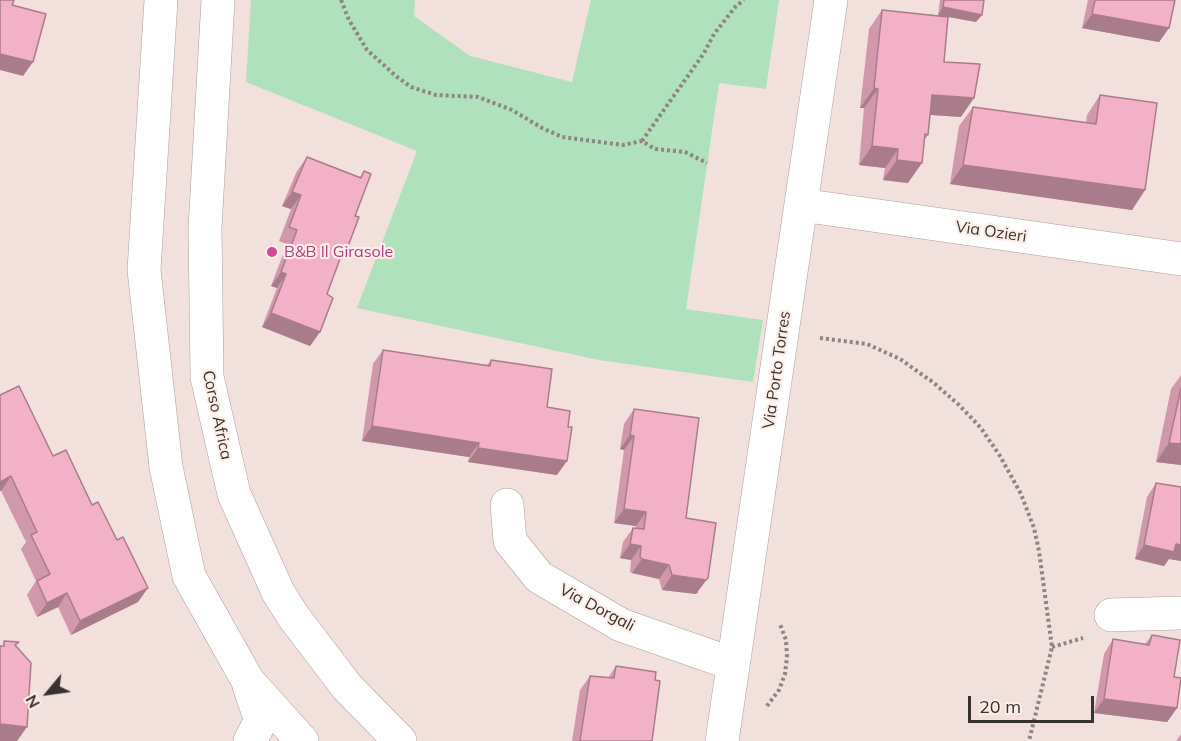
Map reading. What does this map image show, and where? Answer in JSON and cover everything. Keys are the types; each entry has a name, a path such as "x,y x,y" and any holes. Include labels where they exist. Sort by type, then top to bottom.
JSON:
{"street":[{"path":"161,0 144,270 166,467 189,576 248,681 261,720 250,741"},
{"name":"Corso Africa","path":"218,0 206,228 207,377 234,494 278,592 293,616 347,687 400,741"},
{"name":"Via Porto Torres","path":"722,741 831,0"},
{"name":"Via Ozieri","path":"801,205 1181,259"},
{"name":"Via Dorgali","path":"507,505 510,541 539,577 621,625 733,664"},
{"path":"1111,615 1181,613"},
{"path":"248,681 302,741"}],"path":[{"path":"341,0 349,20 368,50 411,87 436,95 478,96 512,110 562,137 623,145 642,141 704,53 714,34 736,6 744,0"},
{"path":"642,141 655,149 685,152 707,163"},
{"path":"782,333 867,344 900,359 934,382 959,405 981,428 1000,456 1021,494 1034,528 1052,647 1029,741"}],"green space":[{"path":"251,0 415,0 414,16 470,56 572,82 591,0 779,0 766,89 719,83 686,309 763,320 753,382 599,360 357,308 417,151 246,82"}],"building":[{"path":"0,0 14,0 12,5 46,14 33,62 0,54"},
{"path":"944,0 984,0 982,15 943,7"},
{"path":"1095,0 1175,0 1169,28 1092,14"},
{"path":"882,10 948,17 944,62 980,64 974,98 932,95 928,135 925,134 922,163 897,160 898,149 872,146 878,89 874,88"},
{"path":"1100,95 1157,103 1145,190 963,165 973,107 1096,124"},
{"path":"307,157 361,178 364,171 371,174 355,216 359,217 347,249 344,248 327,294 333,298 320,332 271,313 286,274 281,272 297,230 289,227 301,195 292,192"},
{"path":"383,350 490,366 491,360 552,369 547,407 570,411 568,427 572,427 567,461 478,448 479,443 372,426"},
{"path":"19,386 53,456 66,450 92,505 98,502 117,540 123,537 148,588 80,621 67,593 47,603 37,581 50,574 31,535 37,532 11,476 0,482 0,395"},
{"path":"1181,388 1181,444 1169,443"},
{"path":"634,409 699,418 686,518 716,523 706,580 672,575 669,565 642,559 640,557 641,546 630,544 633,528 644,529 646,512 624,509 634,436 630,435"},
{"path":"1156,483 1181,487 1181,545 1176,544 1174,552 1144,545"},
{"path":"1152,635 1180,640 1174,677 1181,678 1177,708 1104,699 1113,639 1149,645"},
{"path":"4,641 19,642 15,645 31,663 27,727 0,724 0,646 4,646"},
{"path":"616,666 656,672 655,680 660,681 652,741 580,741 590,676 614,678"}],"place":[{"name":"B&B Il Girasole","path":"272,252"}]}
